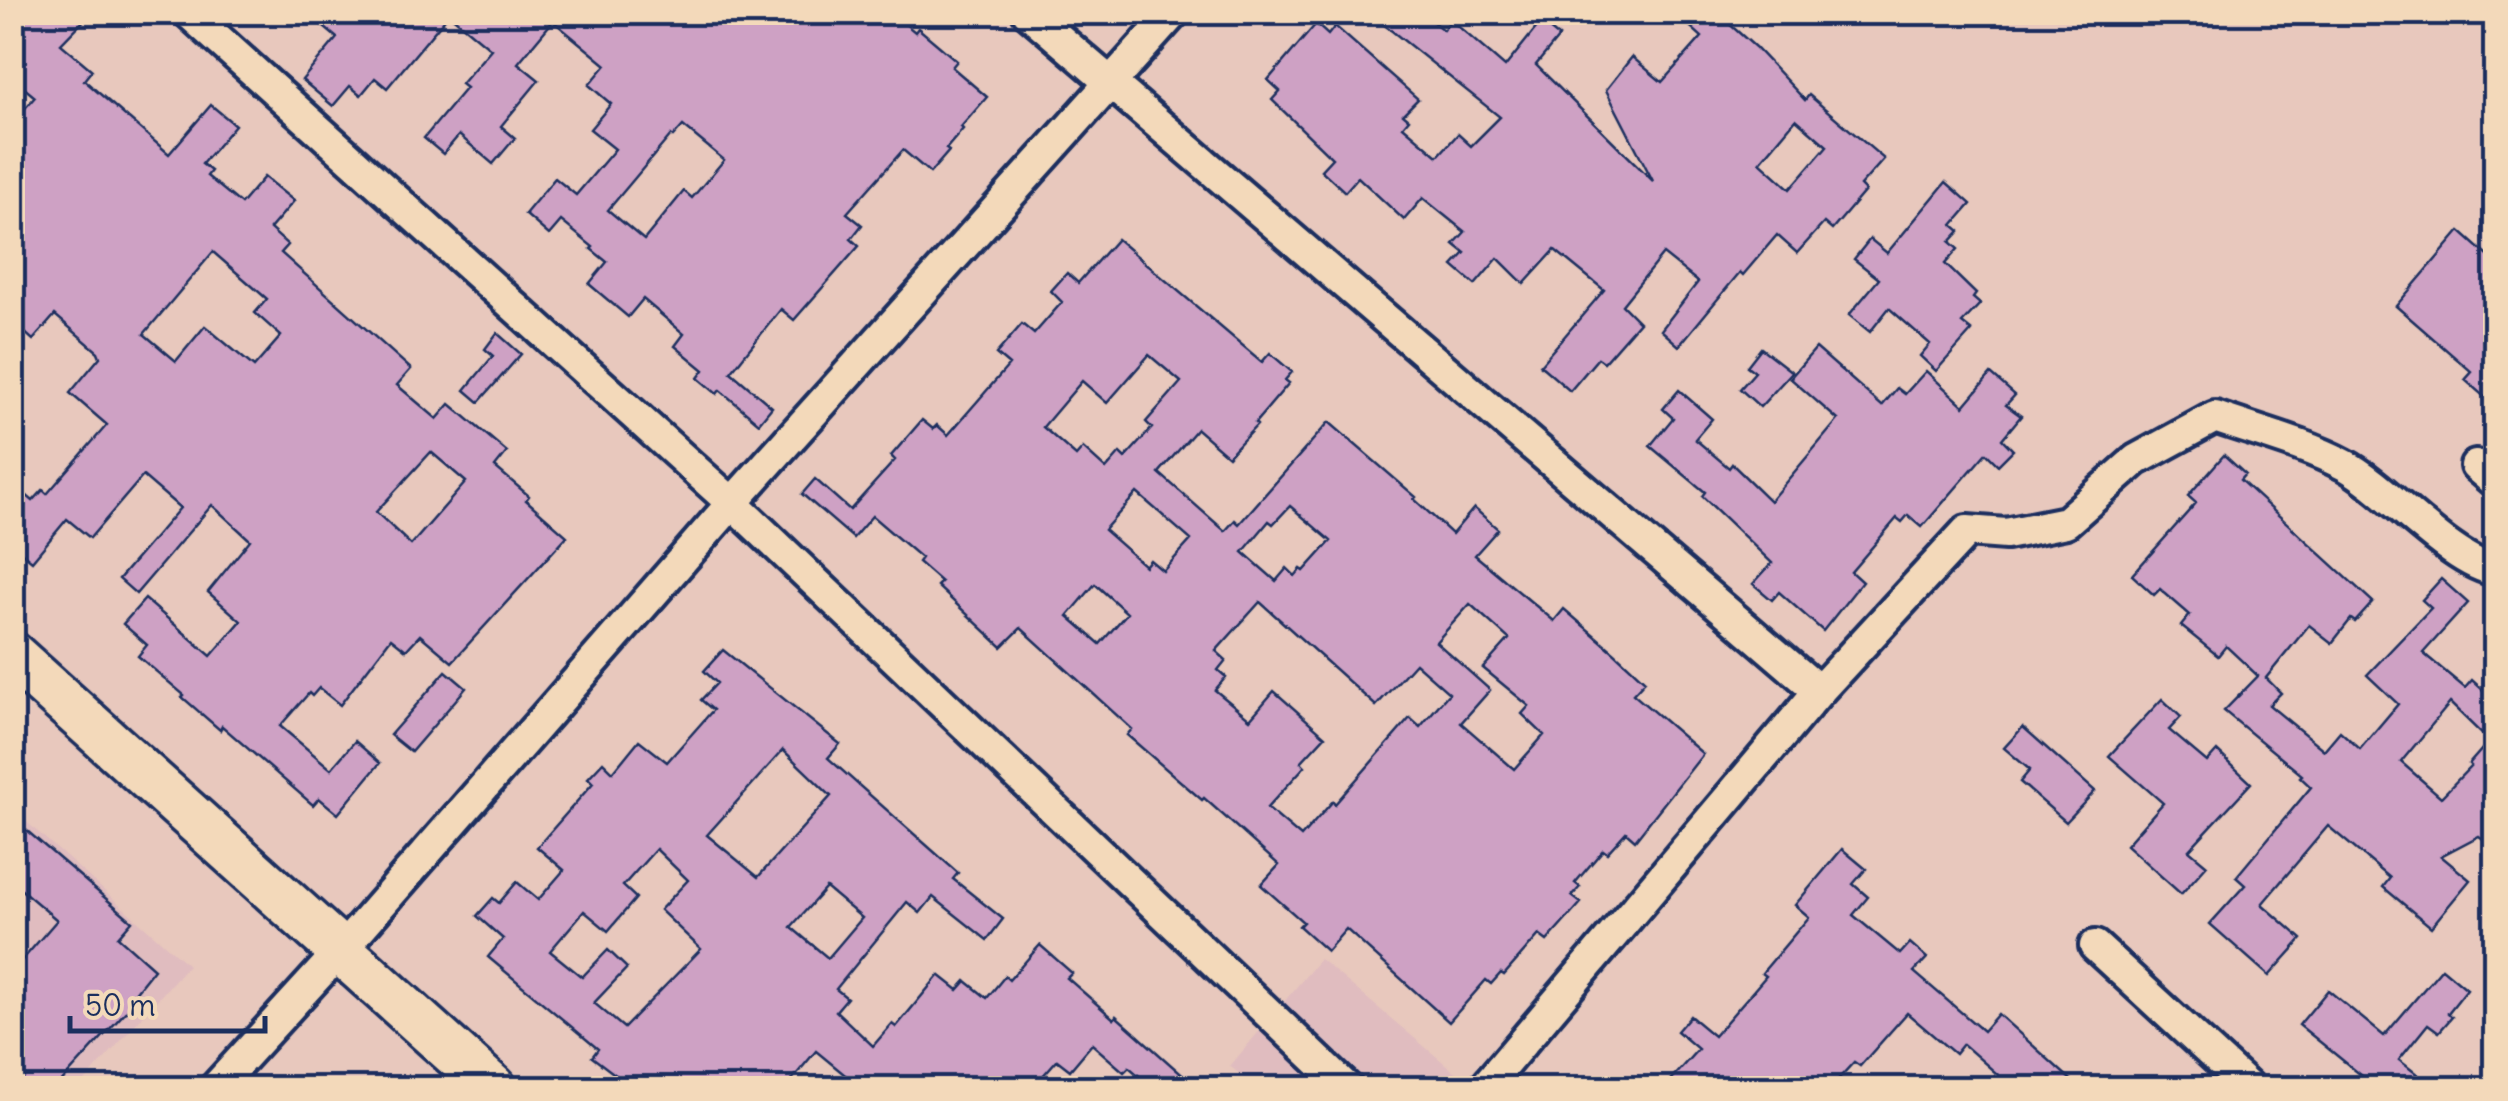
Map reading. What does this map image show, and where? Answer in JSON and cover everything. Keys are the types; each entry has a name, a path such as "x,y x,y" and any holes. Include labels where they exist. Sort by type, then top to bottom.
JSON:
{"street":[{"path":"188,12 732,503 1347,1088"},
{"path":"1028,12 1819,691"},
{"path":"215,1088 342,950 732,503 1174,12"},
{"path":"1484,1088 1819,691 1968,531 2006,534 2066,522 2136,460 2215,417 2346,466 2451,549 2496,570"},
{"path":"12,655 494,1088"},
{"path":"2095,946 2249,1088"}],"shaded area":[{"path":"12,809 188,965 79,1088 13,1088"},
{"path":"1320,959 1474,1088 1256,1088 1230,1066"}],"building":[{"path":"12,12 92,12 61,44 92,70 84,80 169,154 211,105 235,125 202,164 211,171 207,176 241,204 264,177 294,201 270,229 288,245 281,253 411,369 397,385 437,419 450,404 507,452 495,467 567,536 452,662 420,635 406,650 391,638 340,705 319,688 312,696 309,693 280,726 331,769 355,741 380,763 338,814 319,798 313,805 222,726 220,730 182,697 138,656 147,645 123,624 145,599 211,656 241,621 208,592 250,540 212,505 136,594 119,579 180,508 143,476 90,538 67,519 32,561 12,545 12,483 33,501 43,490 47,494 107,425 70,393 100,357 98,352 55,315 33,340 12,321 12,123 35,97 12,78","holes":["213,252 267,299 255,313 281,336 254,367 205,326 176,361 144,334","431,452 466,482 411,545 376,512"]},
{"path":"306,12 891,12 915,32 918,28 957,61 952,67 987,97 930,173 903,150 847,213 862,225 851,239 859,246 794,320 781,309 731,372 772,407 759,423 720,390 717,394 698,378 704,370 675,346 684,334 643,299 628,317 589,284 607,262 593,247 561,221 549,235 525,214 555,178 576,195 615,149 590,129 611,104 589,85 606,65 553,21 518,63 539,80 501,126 515,138 493,164 459,135 443,154 424,138 466,88 461,84 491,49 449,14 387,88 375,78 361,95 350,86 333,106 302,80 337,38","holes":["683,126 724,160 692,198 684,191 644,240 608,210"]},
{"path":"1368,12 1421,12 1443,30 1451,20 1505,67 1541,22 1559,37 1536,65 1653,181 1606,90 1632,57 1662,82 1702,37 1674,12 1716,12 1805,100 1809,95 1884,159 1860,186 1865,191 1832,230 1824,223 1797,253 1777,235 1743,275 1740,272 1679,346 1661,330 1698,282 1663,254 1622,305 1639,322 1604,362 1598,358 1570,391 1540,365 1604,290 1555,250 1524,284 1498,258 1475,285 1453,266 1465,253 1454,244 1465,232 1423,198 1404,220 1358,177 1345,192 1321,170 1332,158 1272,100 1280,91 1268,80 1316,24 1328,35 1335,26 1418,99 1403,114 1409,119 1403,126 1438,156 1458,134 1471,146 1500,117","holes":["1796,119 1827,146 1790,189 1760,162"]},
{"path":"1946,182 1971,204 1953,225 1960,231 1950,242 1958,249 1945,264 1976,294 1973,298 1980,304 1962,323 1972,331 1936,371 1920,356 1930,344 1889,308 1870,332 1849,315 1879,279 1854,259 1870,239 1887,253"},
{"path":"2460,231 2496,263 2496,407 2465,380 2472,372 2396,306"},
{"path":"1117,239 1262,362 1270,353 1292,372 1285,380 1289,383 1257,425 1228,456 1197,429 1159,473 1225,531 1235,520 1239,524 1329,422 1416,497 1452,534 1474,508 1498,529 1475,555 1554,621 1564,609 1615,653 1645,681 1633,694 1703,754 1635,840 1626,832 1607,853 1603,850 1575,883 1580,887 1572,896 1581,903 1547,941 1539,935 1504,975 1501,973 1491,984 1486,980 1449,1022 1346,929 1327,951 1299,926 1303,922 1261,885 1279,865 1127,735 1132,729 1021,628 1002,647 937,586 941,582 918,562 921,558 872,516 853,538 802,494 815,479 850,510 895,460 891,456 922,420 933,429 937,425 948,435 1009,365 996,354 1022,324 1034,334 1062,302 1051,291 1067,273 1078,283","holes":["1149,355 1181,382 1146,422 1152,428 1125,458 1120,453 1106,469 1083,448 1076,456 1043,427 1082,381 1107,403","1137,493 1191,540 1163,571 1150,560 1145,566 1104,530","1290,506 1331,541 1304,571 1301,569 1295,576 1287,568 1276,581 1243,552 1269,521 1273,524","1095,584 1127,613 1100,644 1068,616","1260,602 1376,706 1415,663 1449,693 1420,727 1410,718 1301,837 1267,808 1305,766 1301,762 1325,736 1274,691 1250,719 1215,690 1226,677 1218,670 1226,660 1216,651","1470,604 1509,639 1483,668 1529,706 1522,714 1544,735 1514,769 1461,723 1490,690 1436,642"]},
{"path":"497,333 521,354 479,402 465,390 493,356 485,349"},
{"path":"1761,348 1792,372 1760,407 1740,389 1755,372 1747,366"},
{"path":"1816,348 1882,406 1897,388 1905,394 1926,371 1964,406 1991,374 2015,395 2006,405 2021,416 2002,439 2013,450 1998,465 1986,453 1922,527 1908,515 1902,522 1897,518 1851,572 1862,582 1823,631 1779,592 1772,600 1753,584 1772,563 1702,496 1705,492 1650,446 1673,418 1663,409 1679,390 1712,419 1695,439 1729,468 1732,464 1770,501 1838,420 1790,378"},
{"path":"2224,455 2245,474 2240,480 2373,602 2355,622 2351,619 2332,643 2309,625 2266,678 2281,693 2269,705 2324,750 2340,731 2360,749 2398,704 2367,675 2431,608 2422,600 2441,579 2468,603 2423,653 2465,688 2472,680 2496,702 2496,848 2479,836 2441,856 2470,880 2431,927 2383,887 2390,878 2328,826 2262,904 2302,939 2269,976 2210,924 2245,885 2236,877 2311,787 2302,775 2224,711 2258,676 2226,646 2218,656 2181,626 2190,615 2160,589 2154,595 2132,575 2196,503 2188,496","holes":["2450,703 2489,741 2441,797 2401,762"]},
{"path":"723,650 840,744 828,758 958,873 953,879 1003,919 987,940 933,897 920,913 907,902 836,989 847,998 836,1011 873,1046 892,1024 896,1027 939,975 958,990 966,981 987,998 1040,945 1072,973 1067,978 1197,1088 1153,1088 1129,1067 1124,1072 1092,1044 1070,1070 1057,1060 1032,1088 861,1088 816,1051 785,1088 633,1088 592,1057 598,1049 488,957 503,939 477,916 493,898 499,903 517,882 538,900 564,870 537,847 593,783 588,778 603,762 613,772 639,740 667,762 713,710 701,700 717,683 704,671","holes":["783,750 831,796 758,877 707,835","656,849 688,880 660,910 701,949 624,1028 594,1003 627,968 608,950 582,977 550,951 584,911 608,931 636,898 623,886","826,888 862,918 828,958 791,927"]},
{"path":"446,671 466,688 411,752 390,735"},
{"path":"2162,699 2181,717 2169,730 2207,762 2217,751 2251,783 2189,850 2207,865 2181,894 2126,845 2163,803 2109,756"},
{"path":"2023,727 2095,791 2066,822 2020,782 2030,770 2004,748"},
{"path":"12,818 132,921 118,937 154,969 134,994 138,998 56,1088 15,1088 25,1077 12,1059 12,972 57,920 12,882"},
{"path":"1842,849 1866,869 1853,884 1868,897 1853,915 1900,954 1910,943 1927,958 1914,972 1983,1031 1998,1014 2080,1088 2013,1088 1963,1044 1955,1054 1907,1013 1860,1066 1854,1062 1830,1088 1663,1088 1698,1049 1677,1031 1690,1016 1714,1036 1766,976 1762,973 1809,917 1795,905"},
{"path":"2442,968 2467,989 2439,1032 2428,1024 2399,1060 2418,1075 2406,1088 2377,1088 2299,1025 2328,990 2384,1036"}]}
